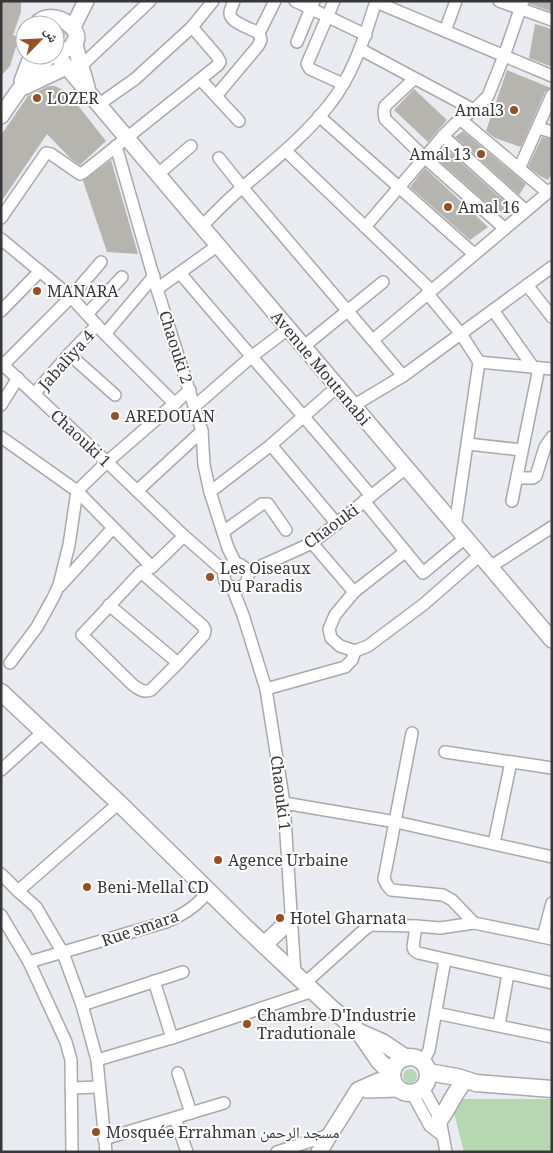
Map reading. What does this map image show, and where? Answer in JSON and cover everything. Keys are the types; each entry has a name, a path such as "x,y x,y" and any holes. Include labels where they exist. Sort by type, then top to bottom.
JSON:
{"main road":[{"path":"1,692 44,730 304,983 359,1032 379,1061 412,1080 460,1087 476,1083"},
{"path":"264,945 292,918"},
{"path":"359,1032 382,1042 406,1058 412,1057 412,1080"},
{"path":"412,1080 457,1077 476,1083 552,1090"},
{"path":"441,1127 453,1096 460,1087"}],"street":[{"path":"37,15 38,1"},
{"path":"44,15 47,12 66,10 86,1"},
{"path":"19,90 73,67 150,1"},
{"path":"234,1 230,17 259,33"},
{"path":"216,96 258,46 260,40 259,33 274,1"},
{"path":"295,1 312,5 327,17 366,35"},
{"path":"334,1 307,64 310,68 343,84"},
{"path":"445,31 456,1"},
{"path":"499,1 521,5 552,20"},
{"path":"94,100 135,79 192,27 212,2"},
{"path":"201,227 242,187 286,151 330,105 343,84 360,49 376,2 552,76"},
{"path":"297,42 312,5"},
{"path":"365,227 443,136 488,96 521,5"},
{"path":"66,10 77,30 74,42 73,67"},
{"path":"1,218 46,153 51,154 80,174 84,172 201,80 220,62 218,56 192,27"},
{"path":"65,50 74,42"},
{"path":"360,49 474,110"},
{"name":"Avenue Moutanabi","path":"65,61 73,67 121,142 157,175 552,640"},
{"path":"19,90 28,65"},
{"path":"1,116 19,90 41,65"},
{"path":"414,79 385,106 385,119 424,157 504,228"},
{"path":"201,80 239,121"},
{"path":"519,169 552,94"},
{"path":"319,116 474,254"},
{"path":"373,340 549,191 519,169 460,119"},
{"path":"538,128 552,132"},
{"path":"443,136 525,210"},
{"name":"Chaouki 2","path":"121,142 157,290 202,432 204,465 210,492 228,548 229,569"},
{"path":"157,175 191,146"},
{"path":"286,151 429,291 480,362 455,526"},
{"path":"219,158 403,376"},
{"path":"1,239 71,297 175,404"},
{"path":"157,290 218,246"},
{"path":"2,364 71,297 101,262"},
{"path":"353,406 403,376 552,267"},
{"path":"1,311 40,271"},
{"path":"180,273 251,357 305,416 368,499 405,552 423,573 465,538"},
{"name":"Jabaliya 4","path":"34,394 69,354 101,330 154,276"},
{"path":"88,314 122,277"},
{"path":"303,347 383,282"},
{"path":"527,285 552,317"},
{"path":"493,310 536,368 512,501"},
{"path":"195,406 251,357 288,329"},
{"path":"69,354 115,395"},
{"path":"480,362 552,370"},
{"name":"Chaouki 1","path":"2,364 184,536 225,572 229,569"},
{"path":"1,405 18,378"},
{"path":"210,492 271,445 337,387"},
{"path":"10,663 37,626 57,589 69,545 76,492 107,462 190,390"},
{"path":"137,491 202,432"},
{"path":"517,478 533,478 536,476 552,436"},
{"path":"1,437 76,492 112,528 146,570 203,626 204,634 178,664 151,690 143,691 127,679 82,635 109,605 146,570 184,536"},
{"path":"468,444 522,450"},
{"path":"271,445 337,524"},
{"name":"Chaouki","path":"248,572 312,543 406,468"},
{"path":"223,532 262,504 268,504 286,530"},
{"path":"490,567 552,527"},
{"path":"57,589 112,528"},
{"path":"312,543 354,592"},
{"path":"405,552 354,592 336,615 329,629 331,638 340,646 355,651 368,646 424,604 480,555"},
{"path":"245,567 248,572 248,580 237,587 226,582 229,569 245,567"},
{"name":"Chaouki 1","path":"237,587 243,615 266,689 284,803 292,918 304,983"},
{"path":"109,605 178,664"},
{"path":"266,689 345,667 352,660 355,651"},
{"path":"1,770 44,730"},
{"path":"412,733 384,879 391,890 443,895 452,900 474,924"},
{"path":"445,752 552,768"},
{"path":"494,843 511,762"},
{"path":"18,891 119,803"},
{"path":"284,803 396,822 552,857"},
{"path":"1,874 36,907 62,953 82,1006 97,1060 106,1152"},
{"name":"Rue smara","path":"29,962 166,922 180,916 197,904 209,890"},
{"path":"97,1060 172,1038 304,983 365,929 371,926 440,928 474,924 547,938 552,903"},
{"path":"1,915 29,962 66,1042 71,1060 72,1152"},
{"path":"416,926 414,950 426,956 552,983"},
{"path":"412,1080 429,1050 445,960"},
{"path":"82,1006 183,972"},
{"path":"499,1025 508,974"},
{"path":"154,981 172,1038"},
{"path":"436,1013 552,1037"},
{"path":"178,1074 191,1113"},
{"path":"319,1152 358,1090 378,1081 412,1080"},
{"path":"412,1080 430,1126 441,1127 446,1152"},
{"path":"71,1088 99,1086"},
{"path":"104,1139 224,1103"},
{"path":"175,1118 187,1152"},
{"path":"277,1152 329,1135"}],"green space":[{"path":"410,1069 415,1071 417,1076 415,1081 410,1083 405,1081 403,1076 405,1071"},
{"path":"459,1099 552,1099 552,1152 464,1152 453,1109"}],"building":[{"path":"1,1 21,1 20,15 15,15 13,35 15,36 15,50 10,66 1,76"},
{"path":"530,1 552,1 552,12 530,4"},
{"path":"535,24 552,29 552,67 529,58"},
{"name":"Amal3","path":"507,70 551,88 545,92 521,147 495,138 486,131"},
{"path":"49,86 55,86 63,90 72,98 106,141 80,165 71,159 47,134 1,202 1,135 28,96"},
{"path":"414,89 447,120 428,142 394,110"},
{"name":"Amal 13","path":"463,131 526,184 519,195 455,137"},
{"path":"542,137 552,139 552,173 548,180 528,167"},
{"path":"444,147 508,205 499,214 436,158"},
{"path":"111,160 138,254 107,252 83,181"},
{"name":"Amal 16","path":"425,168 488,227 470,240 410,187"}],"place":[{"name":"LOZER","path":"37,98"},
{"name":"Amal3","path":"514,110"},
{"name":"Amal 13","path":"481,154"},
{"name":"Amal 16","path":"448,207"},
{"name":"MANARA","path":"37,291"},
{"name":"AREDOUAN","path":"115,416"},
{"name":"Les Oiseaux Du Paradis","path":"210,577"},
{"name":"Agence Urbaine","path":"218,860"},
{"name":"Beni-Mellal CD","path":"87,887"},
{"name":"Hotel Gharnata","path":"280,918"},
{"name":"Chambre D'Industrie Tradutionale","path":"247,1024"},
{"name":"Mosquée Errahman مسجد الرحمن","path":"96,1132"}]}
